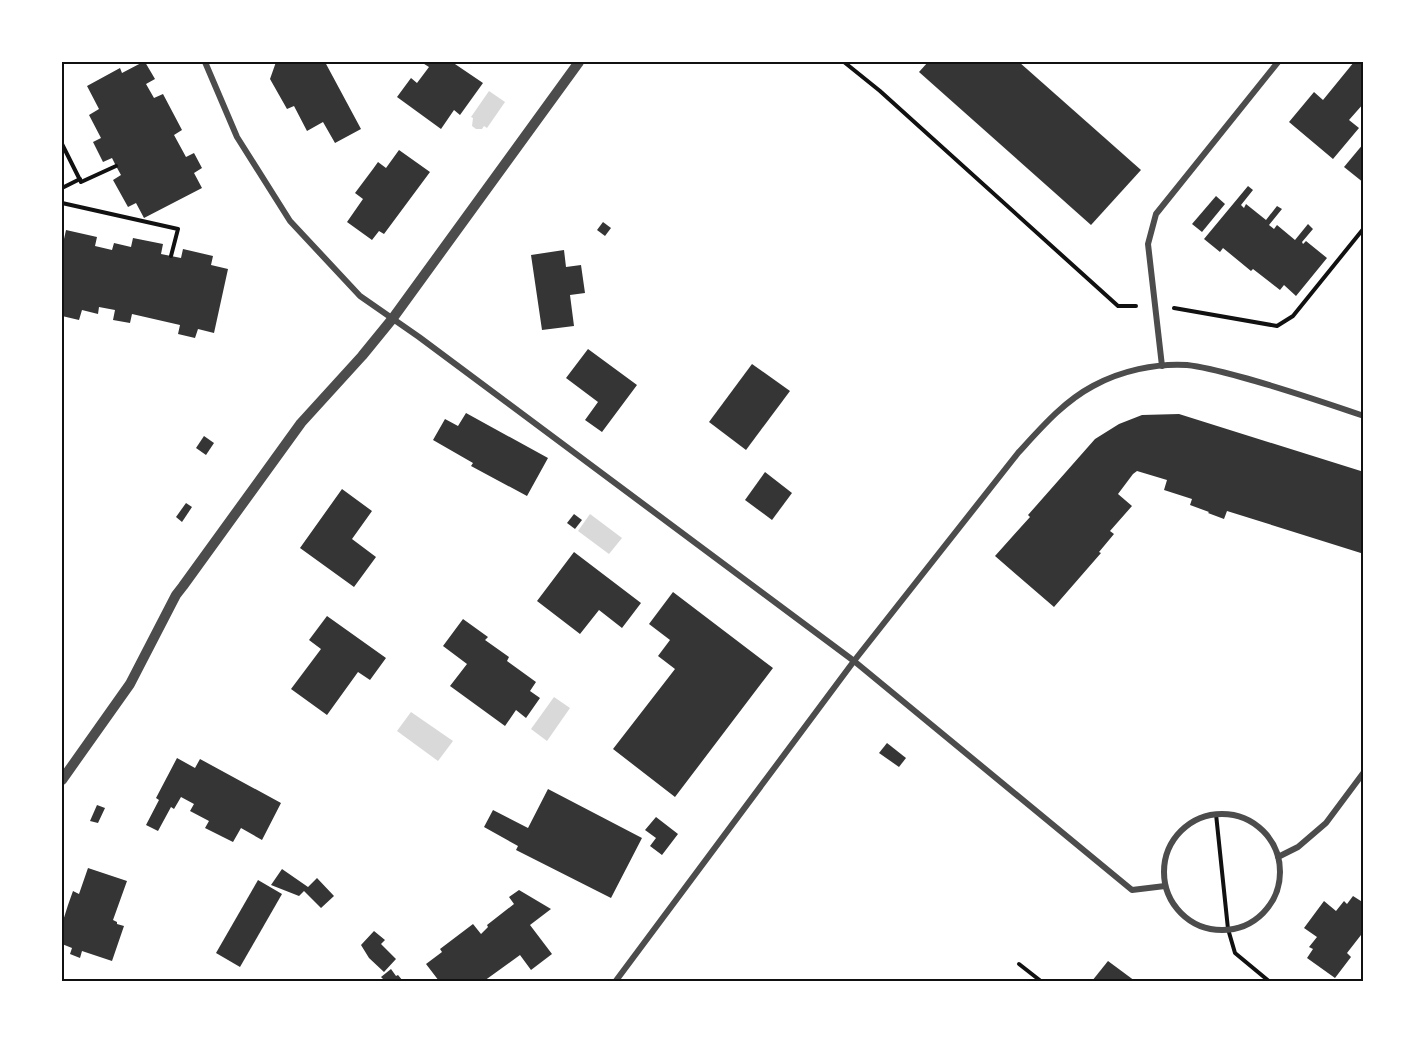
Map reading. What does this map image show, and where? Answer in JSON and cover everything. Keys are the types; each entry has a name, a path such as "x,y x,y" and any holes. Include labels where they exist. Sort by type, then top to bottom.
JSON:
{"street":[{"path":"205,62 237,137 290,221 360,296 393,318 854,661 1132,890 1165,886"},
{"path":"62,780 130,684 176,595 301,423 393,318 579,62"},
{"path":"1162,366 1148,244 1156,214 1278,62"},
{"path":"615,981 854,661 1018,453 1046,421 1066,404 1093,386 1128,372 1162,366 1185,365 1204,367 1309,397 1364,416"},
{"path":"1278,857 1298,847 1326,823 1364,772"},
{"path":"1216,814 1232,814 1262,829 1272,842 1278,857 1280,874 1277,890 1270,905 1258,917 1244,925 1228,929 1211,929 1196,924 1182,915 1165,886 1163,870 1174,838 1185,826 1199,818 1216,814"}],"path":[{"path":"844,62 1118,306 1155,305 1277,326 1293,316 1364,228"},
{"path":"62,144 81,182 116,166"},
{"path":"62,188 80,179"},
{"path":"62,210 62,203 178,229 171,256"},
{"path":"1216,814 1228,929 1234,953 1270,981"},
{"path":"1019,964 1042,981"}],"shaded area":[{"path":"489,91 505,102 487,128 484,126 482,129 476,129 472,126 473,118 471,117"},
{"path":"590,514 622,538 609,554 578,531"},
{"path":"554,697 570,708 547,741 531,729"},
{"path":"411,712 453,741 438,761 397,731"}],"building":[{"path":"143,62 155,79 146,84 154,98 163,94 182,130 174,135 186,157 194,153 202,168 194,173 202,188 144,218 136,203 128,207 113,180 121,175 112,158 103,162 93,142 101,138 89,115 99,109 87,86 120,68 122,73"},
{"path":"276,62 325,62 361,129 335,143 323,122 307,131 294,106 287,109 270,79"},
{"path":"421,62 452,62 483,83 460,115 454,110 441,129 397,97 411,78 417,83 429,67"},
{"path":"928,62 1019,62 1141,170 1091,225 919,72"},
{"path":"1354,62 1361,62 1364,65 1364,103 1349,120 1359,128 1333,159 1289,122 1314,92 1323,100"},
{"path":"1364,143 1364,183 1344,167"},
{"path":"399,150 430,172 384,234 379,231 372,240 347,222 363,199 355,193 378,162 386,168"},
{"path":"1248,186 1253,190 1241,205 1244,208 1246,204 1266,220 1277,206 1282,209 1269,225 1274,229 1277,225 1295,240 1308,224 1313,229 1302,242 1303,244 1306,241 1327,258 1296,296 1284,285 1280,290 1253,269 1251,271 1223,248 1220,252 1204,239"},
{"path":"1216,196 1225,204 1202,232 1192,224"},
{"path":"603,222 611,228 605,236 597,230"},
{"path":"66,230 97,237 95,246 112,250 114,243 131,247 133,238 163,244 161,254 181,258 183,249 213,256 211,265 228,269 214,333 198,329 195,338 178,334 180,325 132,314 130,323 113,320 115,310 99,307 98,314 82,310 79,320 62,316 64,307 62,306 62,239 64,239"},
{"path":"564,250 566,267 581,265 585,293 570,295 574,326 542,330 531,255"},
{"path":"588,349 637,385 602,432 585,420 598,402 566,378"},
{"path":"752,364 790,391 746,450 709,422"},
{"path":"466,413 548,458 527,496 471,466 473,463 433,440 445,419 458,426"},
{"path":"1179,414 1364,472 1364,554 1227,511 1224,519 1190,505 1192,499 1164,490 1167,480 1137,471 1118,494 1132,506 1110,531 1114,534 1099,552 1101,553 1054,607 995,556 1095,439 1119,424 1142,415"},
{"path":"204,436 214,443 206,455 196,448"},
{"path":"765,472 792,493 772,520 745,500"},
{"path":"342,489 372,511 352,539 376,557 354,587 300,548"},
{"path":"186,503 192,507 182,522 176,517"},
{"path":"574,514 582,520 575,529 567,523"},
{"path":"574,552 641,603 622,628 599,610 580,634 537,601"},
{"path":"673,592 773,668 675,797 613,749 675,669 658,656 670,640 649,624"},
{"path":"327,616 386,658 370,680 358,672 327,715 291,689 321,649 309,640"},
{"path":"463,619 488,637 485,640 509,657 507,661 536,682 530,691 540,698 526,718 516,710 505,726 450,686 467,664 443,646"},
{"path":"887,743 906,758 899,767 879,753"},
{"path":"177,758 195,768 200,759 281,803 262,840 241,828 233,842 205,828 209,821 190,811 194,804 181,797 174,809 171,807 158,831 146,825 159,800 156,798"},
{"path":"548,789 642,838 611,898 516,850 518,846 484,827 493,810 528,828"},
{"path":"97,805 105,808 98,823 90,821"},
{"path":"656,817 678,834 662,855 650,846 656,838 645,830"},
{"path":"88,868 127,881 113,920 124,926 112,961 82,951 80,958 70,954 72,948 62,944 62,924 68,905 73,891 79,894"},
{"path":"282,869 308,887 317,878 334,896 321,908 304,891 299,896 271,885"},
{"path":"258,880 282,894 240,967 216,953"},
{"path":"519,890 551,909 530,925 552,954 531,970 520,955 484,981 439,981 426,964 442,952 440,949 473,924 481,934 488,927 487,925 514,904 509,897"},
{"path":"1353,896 1364,903 1364,937 1361,935 1347,953 1351,957 1335,978 1307,958 1313,949 1309,947 1317,937 1304,928 1324,901 1336,911 1344,901 1347,904"},
{"path":"374,931 385,940 381,944 396,959 384,972 369,958 361,945"},
{"path":"1108,961 1135,981 1092,981"},
{"path":"391,969 403,981 385,981 381,977"}]}
